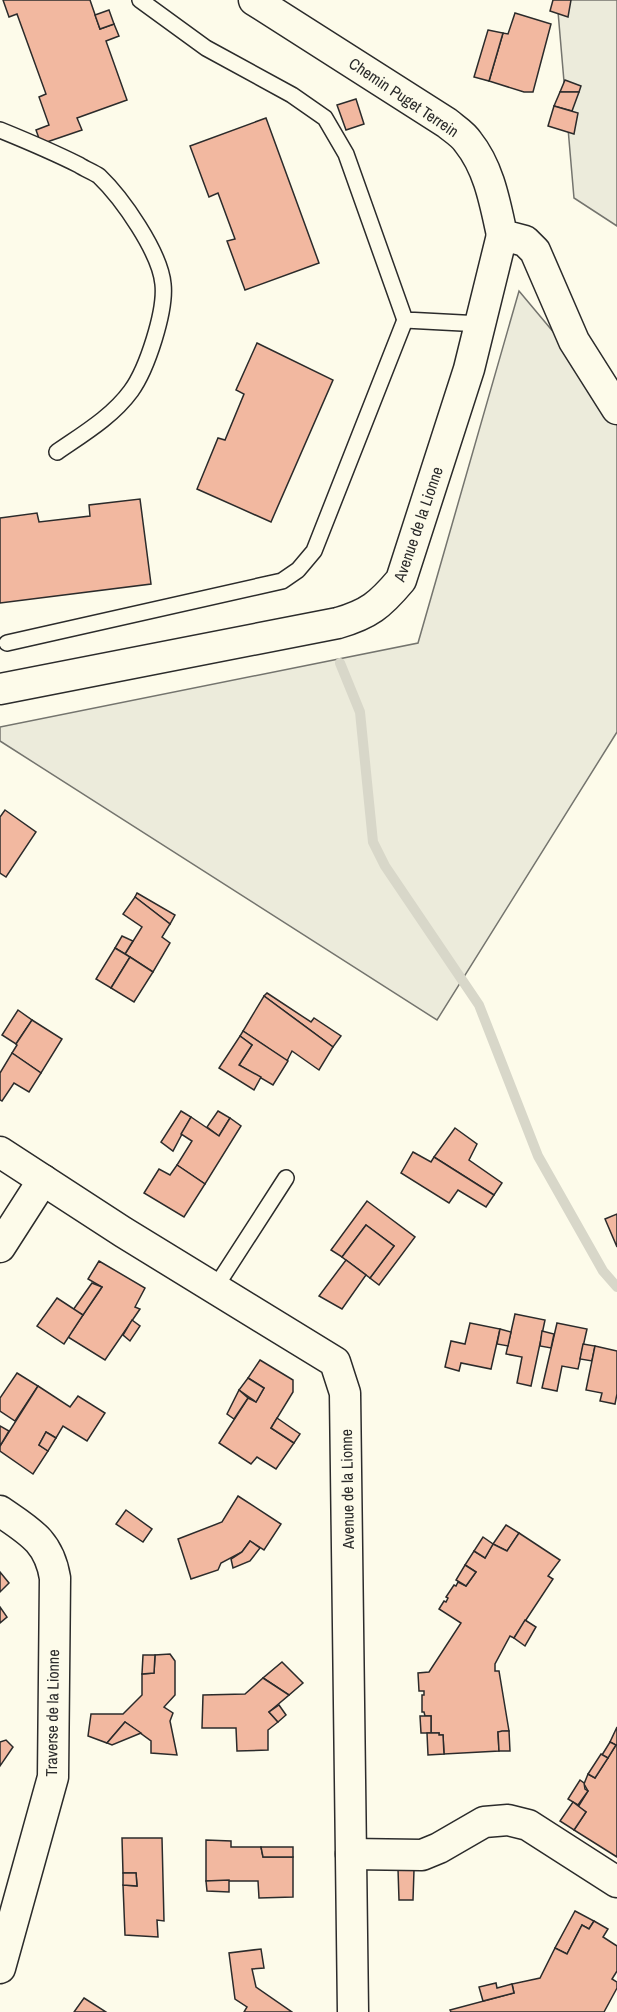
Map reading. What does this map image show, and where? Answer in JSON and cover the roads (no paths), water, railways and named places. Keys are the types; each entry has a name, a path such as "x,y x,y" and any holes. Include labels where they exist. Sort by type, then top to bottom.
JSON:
{"street":[{"name":"Chemin Puget Terrein","path":"254,0 447,123 467,140 480,159 494,199 502,235"},
{"name":"Avenue de la Lionne","path":"0,689 338,622 360,616 376,607 401,580 469,369 502,235"},
{"path":"502,235 525,241 535,251 574,341 617,409"},
{"name":"Avenue de la Lionne","path":"0,1152 335,1362 345,1394 353,2012"},
{"path":"0,1247 43,1180"},
{"name":"Traverse de la Lionne","path":"0,1511 41,1542 49,1554 55,1578 53,1777 0,1968"},
{"path":"351,1854 422,1855 440,1848 484,1822 507,1820 528,1825 617,1882"}],"lane":[{"path":"7,643 282,581 298,570 314,551 405,320 346,154 325,118 292,95 206,48 140,0"},
{"path":"0,130 59,155 98,175 126,208 150,242 163,284 160,314 148,360 130,392 99,424 57,452"},
{"path":"405,320 481,324"},
{"path":"215,1288 286,1178"}],"waterway":[{"path":"340,663 360,712 373,842 385,866 479,1005 538,1156 603,1271 617,1287"}]}
